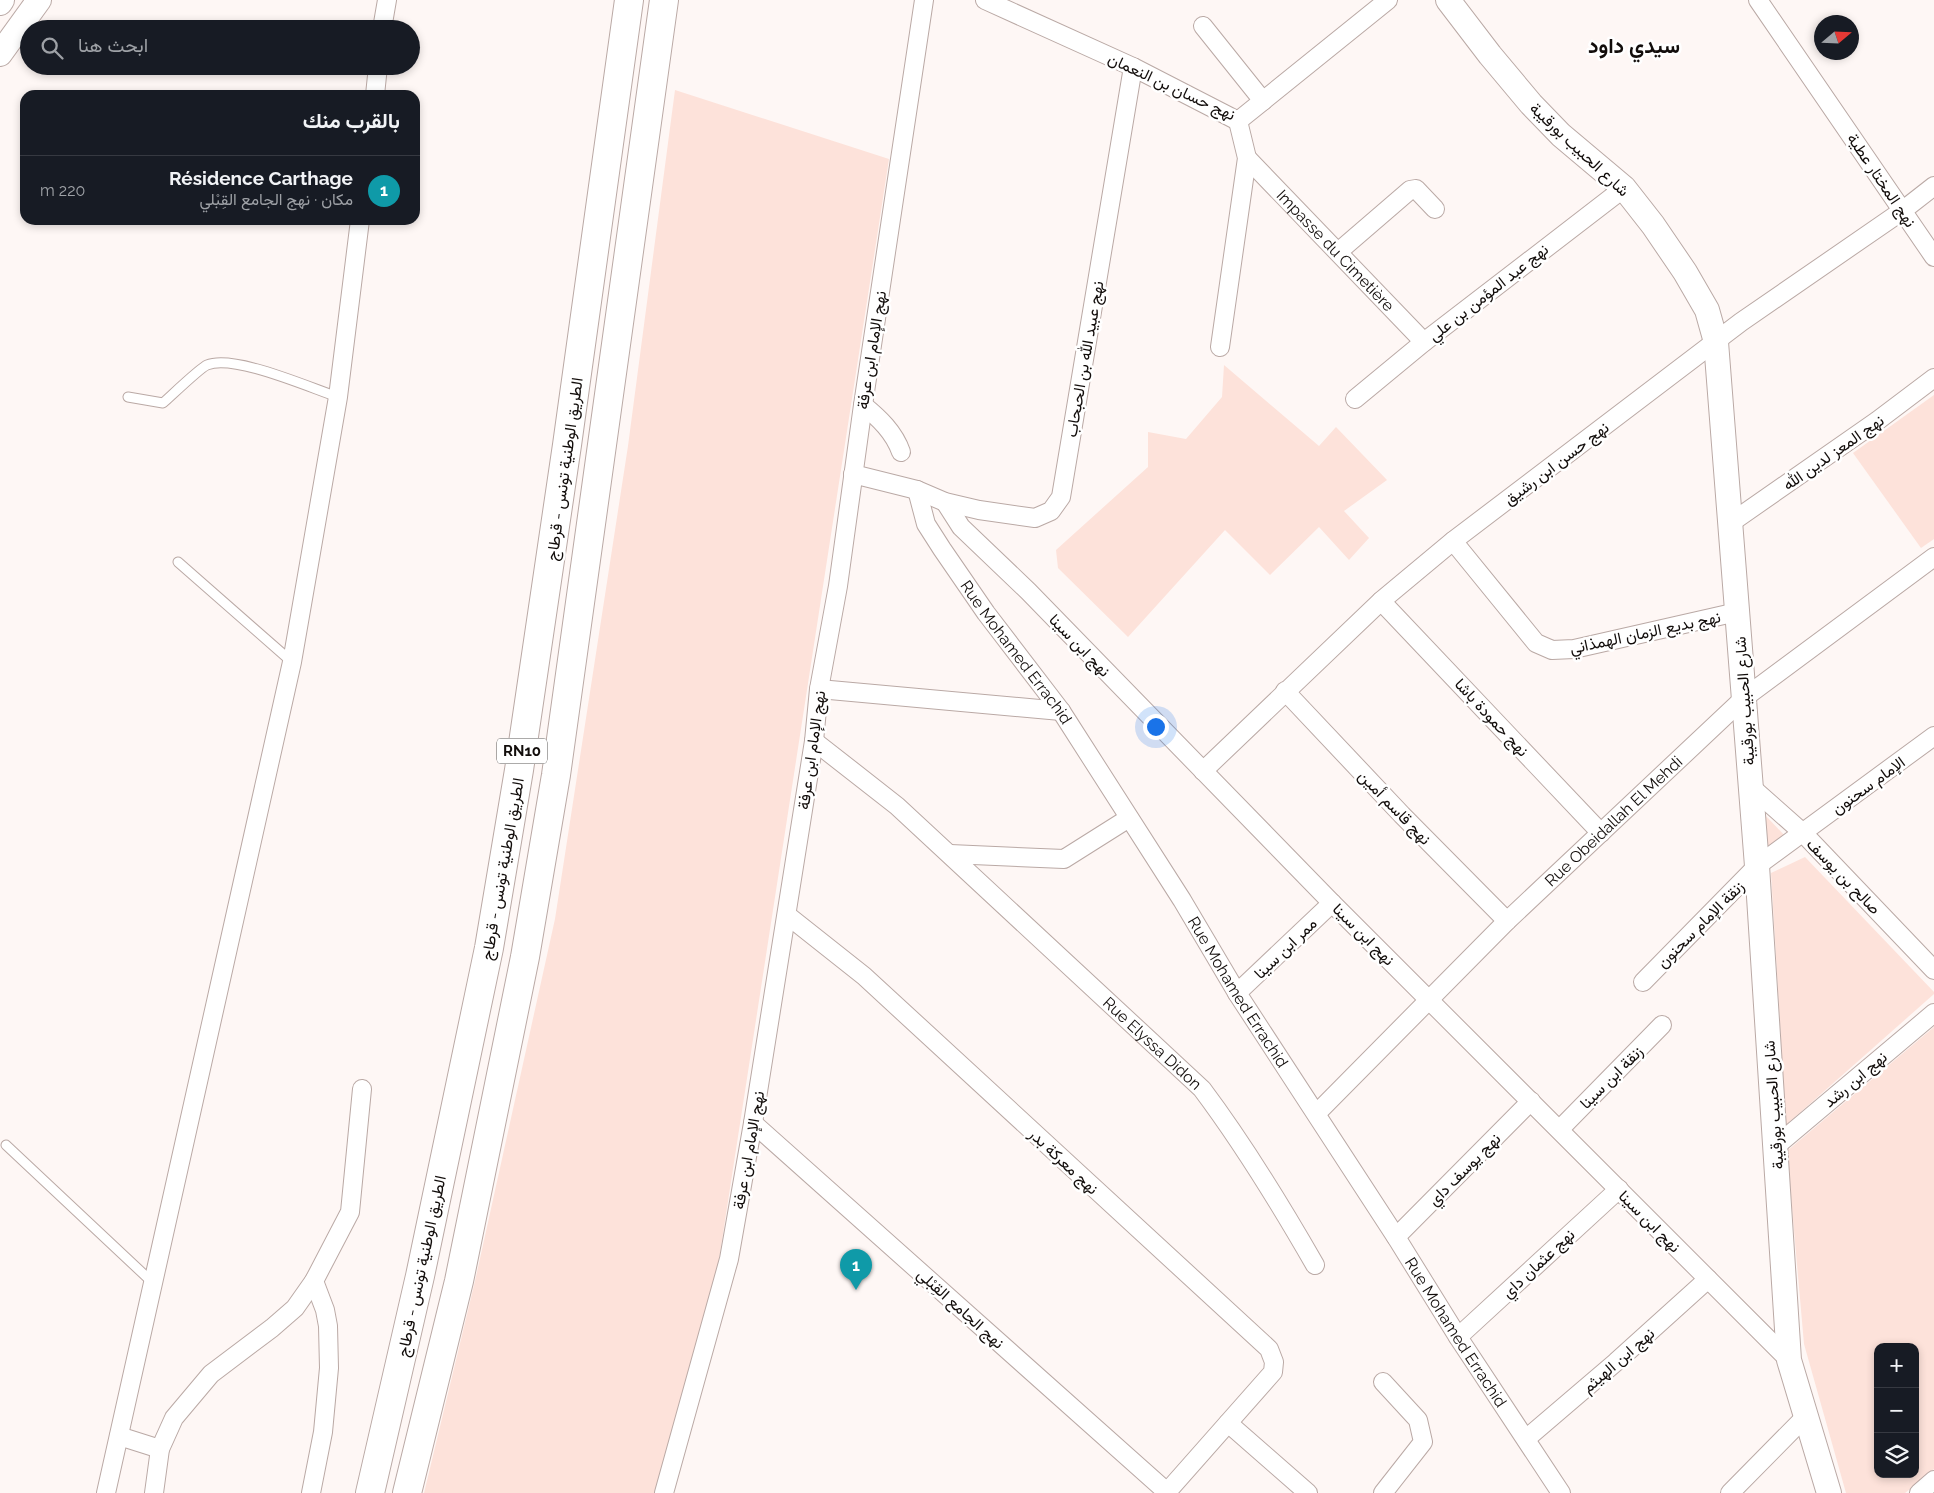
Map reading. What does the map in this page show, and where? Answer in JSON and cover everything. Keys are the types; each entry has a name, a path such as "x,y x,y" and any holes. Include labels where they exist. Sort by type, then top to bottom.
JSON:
{"highway":[{"name":"الطريق الوطنية تونس - قرطاج","path":"370,1493 420,1276 489,948 519,770 566,455 629,0"},
{"name":"RN10","path":"407,1493 459,1281 525,957 556,775 664,0"}],"street":[{"path":"25,20 40,0"},
{"path":"384,20 387,0"},
{"name":"نهج الإمام ابن عرفة","path":"664,1493 729,1259 753,1123 814,741 820,690 838,586 863,405 924,0"},
{"name":"نهج حسان بن النعمان","path":"985,0 1133,67 1238,121 1388,0"},
{"name":"نهج المختار عطية","path":"1758,0 1934,257"},
{"name":"شارع الحبيب بورقيبة","path":"1457,3 1530,104 1555,129 1624,188 1653,225 1685,272 1707,310 1716,342 1757,866 1789,1360 1830,1493"},
{"path":"1203,26 1263,101"},
{"path":"0,54 20,27"},
{"name":"نهج عبيد الله بن الحبحاب","path":"853,474 917,490 945,502 979,510 1035,518 1051,511 1061,497 1133,67"},
{"path":"376,90 377,75"},
{"path":"1220,347 1247,158 1238,121"},
{"name":"Impasse du Cimetière","path":"1247,158 1424,342"},
{"name":"نهج حسن ابن رشيق","path":"1203,771 1381,601 1453,541 1716,342 1811,272 1902,211 1934,186"},
{"name":"نهج عبد المؤمن بن علي","path":"1355,399 1424,342 1624,188"},
{"path":"1338,252 1410,190 1416,189 1435,209"},
{"path":"106,1493 292,662 338,397 359,225"},
{"name":"نهج المعز لدين الله","path":"1729,524 1869,427 1934,378"},
{"path":"863,405 877,416 891,432 901,452"},
{"name":"Rue Mohamed Errachid","path":"917,490 926,524 942,550 986,613 1061,710 1182,900 1237,993 1396,1237 1458,1337 1561,1493"},
{"name":"نهج ابن سينا","path":"945,502 961,527 1028,591 1332,903 1789,1360"},
{"name":"نهج بديع الزمان الهمذاني","path":"1453,541 1523,629 1536,643 1552,650 1574,649 1737,612"},
{"name":"Rue Obeidallah El Mehdi","path":"1316,1113 1507,920 1744,698 1934,557"},
{"name":"نهج حمودة باشا","path":"1381,601 1600,833"},
{"path":"820,690 1061,710"},
{"name":"نهج قاسم أمين","path":"1286,691 1402,815 1507,920"},
{"name":"الإمام سحنون","path":"1757,866 1934,736"},
{"name":"Rue Elyssa Didon","path":"814,741 897,806 1202,1089 1233,1130 1274,1194 1315,1265"},
{"name":"صالح بن يوسف","path":"1750,786 1803,833 1934,970"},
{"path":"950,854 1064,859 1129,818"},
{"name":"زنقة الإمام سحنون","path":"1643,982 1757,866"},
{"name":"ممر ابن سينا","path":"1237,993 1332,903"},
{"name":"نهج معركة بدر","path":"787,914 864,976 1269,1349 1274,1362 1273,1372 1167,1492"},
{"name":"نهج ابن رشد","path":"1776,1146 1934,1013"},
{"name":"زنقة ابن سينا","path":"1560,1129 1662,1025"},
{"path":"154,1493 160,1449 174,1418 211,1374 272,1328 295,1308 314,1281 350,1212 362,1089"},
{"name":"نهج يوسف داي","path":"1396,1237 1531,1101"},
{"name":"نهج الجامع القِبْلي","path":"753,1123 1167,1492"},
{"name":"نهج عثمان داي","path":"1458,1337 1619,1189"},
{"name":"نهج ابن الهيثم","path":"1526,1440 1708,1279"},
{"path":"311,1493 323,1432 329,1368 328,1326 325,1310 314,1281"},
{"path":"1383,1382 1418,1420 1423,1442 1383,1493"},
{"path":"1730,1493 1806,1416"},
{"path":"1228,1423 1308,1493"},
{"path":"119,1436 160,1449"},
{"path":"1919,1493 1934,1480"}],"lane":[{"path":"128,397 163,403 205,365 220,361 242,364 338,397"},
{"path":"178,562 292,662"},
{"path":"6,1145 152,1282"}],"shaded area":[{"path":"675,90 889,159 718,1266 660,1493 424,1493 475,1281 555,919 628,446"},
{"path":"1224,365 1319,446 1336,427 1387,480 1344,511 1369,538 1349,560 1319,527 1270,575 1225,530 1128,637 1058,568 1056,550 1148,467 1148,432 1186,439 1222,397"},
{"path":"1934,395 1934,539 1921,548 1853,453"},
{"path":"1765,815 1786,837 1767,848"},
{"path":"1805,857 1934,994 1786,1125 1771,873"},
{"path":"1934,1027 1934,1469 1905,1493 1846,1493 1804,1344 1787,1151"}],"place":[{"name":"Résidence Carthage","path":"856,1290"}],"district":[{"name":"سيدي داود","path":"1634,46"}]}
